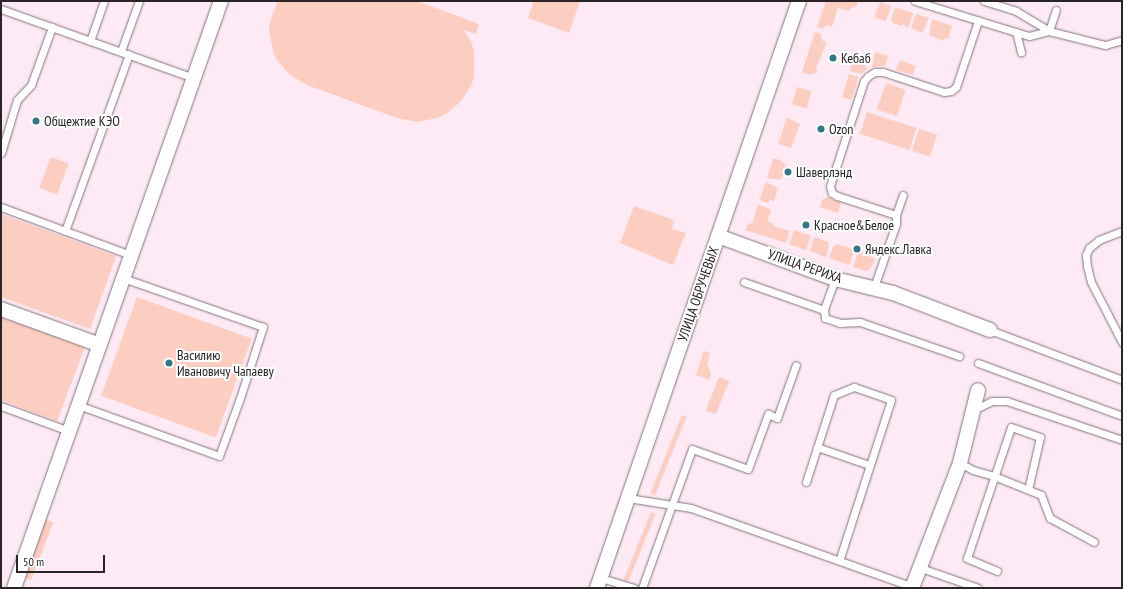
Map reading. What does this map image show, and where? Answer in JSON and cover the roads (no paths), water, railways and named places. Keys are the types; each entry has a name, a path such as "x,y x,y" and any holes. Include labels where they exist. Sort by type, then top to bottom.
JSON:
{"street":[{"path":"14,588 221,1"},
{"name":"УЛИЦА ОБРУЧЕВЫХ","path":"599,583 799,1"},
{"name":"УЛИЦА РЕРИХА","path":"718,236 835,279 874,287 893,293 990,330"},
{"path":"1,309 100,345"},
{"path":"912,588 921,568 960,463 978,390"}],"lane":[{"path":"90,41 104,1"},
{"path":"121,52 139,1"},
{"path":"915,1 1029,36 1049,31"},
{"path":"984,1 1016,11 1049,31 1105,45 1122,40"},
{"path":"1,9 194,78"},
{"path":"1049,31 1056,10"},
{"path":"896,215 837,196 832,193 830,186 864,81 868,76 875,72 883,72 944,92 951,91 956,87 978,21"},
{"path":"1,153 17,100 31,85 52,27"},
{"path":"1016,32 1022,52"},
{"path":"65,231 129,54"},
{"path":"874,287 896,224 896,215 903,195"},
{"path":"1,207 131,255"},
{"path":"1122,231 1099,240 1089,248 1086,255 1087,266 1092,282 1122,342"},
{"path":"78,405 219,456 240,398 263,327 123,278"},
{"path":"835,279 824,310 825,318 840,323 860,322 959,356"},
{"path":"744,282 824,310"},
{"path":"990,330 1122,378"},
{"path":"978,363 1122,416"},
{"path":"642,588 692,449 748,470 768,414 777,418 796,365"},
{"path":"806,482 834,395 854,387 891,400 839,561"},
{"path":"974,410 992,401 1007,400 1122,440"},
{"path":"2,409 69,431"},
{"path":"997,571 967,558 1010,427 1040,438 1028,490"},
{"path":"818,447 869,465"},
{"path":"960,463 973,470 994,476 1041,495 1050,518 1094,542"},
{"path":"628,498 691,508 912,588"},
{"path":"921,568 978,588"},
{"path":"599,583 633,588"}],"place":[{"name":"Кебаб","path":"833,58"},
{"name":"Общежтие КЭО","path":"36,121"},
{"name":"Ozon","path":"821,129"},
{"name":"Шаверлэнд","path":"788,172"},
{"name":"Красное&Белое","path":"806,225"},
{"name":"Яндекс.Лавка","path":"857,249"},
{"name":"Василию Ивановичу Чапаеву","path":"169,363"}]}
